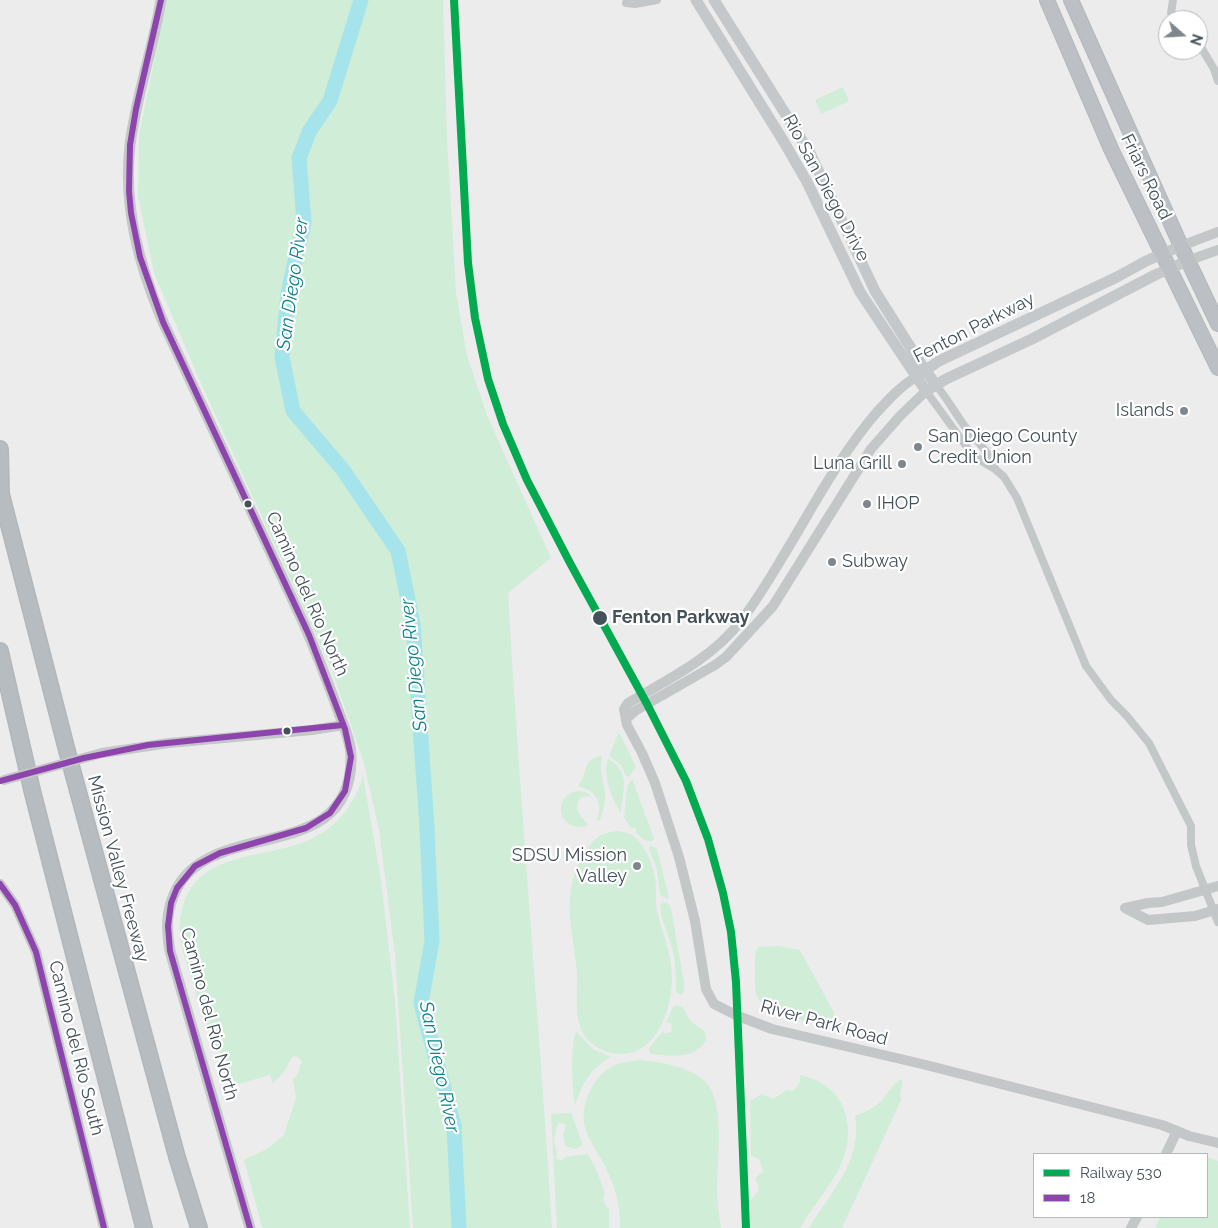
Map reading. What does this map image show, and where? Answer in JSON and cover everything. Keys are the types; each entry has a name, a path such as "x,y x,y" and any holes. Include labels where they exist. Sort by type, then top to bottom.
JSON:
{"highway":[{"name":"Friars Road","path":"1047,0 1111,149 1218,368"},
{"name":"Friars Road","path":"1071,0 1187,261 1218,324"},
{"name":"Mission Valley Freeway","path":"0,449 1,491 60,728 177,1157 199,1228"},
{"path":"0,651 32,790 144,1228"}],"main road":[{"name":"Camino del Rio North","path":"161,0 130,146 130,205 136,248 144,275 163,322 294,602 325,675 350,743 350,770 342,797 324,818 309,828 286,836 226,851 199,863 180,884 174,895 168,916 167,936 170,951 250,1228"},
{"name":"Rio San Diego Drive","path":"696,0 807,182 860,292 921,373 936,385"},
{"name":"Rio San Diego Drive","path":"714,0 810,153 875,291 921,373 926,391"},
{"path":"795,161 810,153"},
{"name":"Fenton Parkway","path":"921,373 938,361 1117,278 1146,261 1181,246"},
{"name":"Fenton Parkway","path":"926,391 1187,261"}],"street":[{"path":"626,3 635,4 657,0"},
{"path":"1208,59 1218,81"},
{"name":"Fenton Parkway","path":"1181,246 1218,232"},
{"name":"Fenton Parkway","path":"1187,261 1218,250"},
{"name":"Fenton Parkway","path":"626,719 624,709 628,703 701,660 718,647 740,622 761,593 851,445 887,401 907,382 921,373"},
{"path":"936,385 962,422 992,459 995,468"},
{"path":"926,391 968,450 980,460 995,468 1004,477 1017,498 1086,666 1111,700 1149,743 1191,826 1191,845 1205,891 1215,910 1218,922"},
{"name":"Fenton Parkway","path":"626,719 635,711 726,657 773,606 872,449 900,416 926,391"},
{"path":"668,692 679,673"},
{"name":"River Park Road","path":"626,719 627,725 655,783 677,848 695,921 706,990 714,1004 738,1016 772,1029 937,1068 1162,1125 1189,1136 1218,1142"},
{"path":"2,780 102,753 169,742 312,730 343,725"},
{"name":"Camino del Rio South","path":"0,884 15,905 36,952 104,1228"},
{"path":"1215,910 1195,916 1148,920 1125,908 1162,902 1218,886"},
{"path":"1166,1153 1177,1131"}],"green space":[{"path":"167,0 443,0 447,138 456,292 467,356 487,415 551,558 508,593 552,1228 413,1228 395,955 379,829 363,760 331,668 199,379 154,273 138,196 139,134"},
{"path":"843,87 849,101 821,114 815,100"},
{"path":"619,732 636,767 629,777 626,776 621,765 609,756"},
{"path":"602,756 601,770 605,799 600,820 596,821 599,812 597,798 591,791 578,786 588,763 595,757"},
{"path":"608,759 615,764 623,776 624,790 621,813 611,794 607,779 606,765"},
{"path":"363,776 381,880 395,1001 410,1228 265,1228 262,1227 244,1160 269,1148 284,1135 296,1098 293,1080 302,1061 296,1056 292,1057 284,1072 273,1083 270,1075 228,1087 222,1057 204,1020 184,955 179,932 181,913 192,887 204,874 239,858 298,844 315,837 332,826 351,803"},
{"path":"632,779 654,838 652,841 643,839 636,832 636,828 631,828 624,818 627,787"},
{"path":"576,791 586,792 594,799 590,796 581,797 578,812 588,825 579,827 572,826 566,821 562,816 561,809 567,795"},
{"path":"617,831 628,833 634,837 644,848 651,863 656,885 657,911 669,953 672,979 668,1008 656,1035 635,1052 621,1054 607,1052 598,1048 587,1039 579,1024 577,973 570,911 572,882 585,852 598,837"},
{"path":"650,845 657,849 669,898 667,899 660,894 657,870 649,849"},
{"path":"661,902 668,903 671,908 684,983 684,990 681,995 676,992 674,959 671,943 662,919"},
{"path":"778,946 800,950 834,1013 835,1018 832,1021 823,1024 798,1019 779,1012 759,1000 755,986 755,958 758,947"},
{"path":"676,1005 683,1007 690,1019 705,1032 706,1041 694,1052 688,1054 674,1056 651,1054 649,1048 663,1031 665,1034 671,1032 671,1023 666,1023 673,1007"},
{"path":"576,1031 593,1049 611,1057 592,1071 580,1091 575,1106 572,1058"},
{"path":"640,1060 683,1068 705,1081 712,1091 718,1117 717,1195 721,1228 620,1228 619,1210 613,1183 586,1132 584,1109 590,1090 601,1075 617,1064"},
{"path":"800,1075 814,1079 831,1090 844,1108 848,1130 845,1153 832,1181 800,1228 750,1228 751,1199 758,1189 755,1179 763,1171 759,1159 751,1156 750,1101 762,1094 773,1099 787,1090 794,1091 800,1082"},
{"path":"903,1079 900,1096 902,1098 842,1228 809,1228 835,1189 849,1162 856,1132 855,1116 877,1104 896,1083"},
{"path":"571,1113 583,1145 575,1149 566,1146 563,1135 566,1125 559,1122 554,1138 557,1151 556,1158 561,1161 565,1157 588,1154 605,1193 604,1201 609,1209 609,1228 557,1228 551,1114"},
{"path":"1208,1157 1218,1161 1218,1228 1155,1228 1160,1218 1208,1218"}],"waterway":[{"name":"San Diego River","path":"361,0 330,101 310,130 299,158 304,222 288,293 282,357 293,411 343,470 398,551 413,624 427,827 432,941 421,1003 454,1126 459,1228"}],"rail line":[{"name":"530","path":"454,0 468,263 475,318 488,379 503,424 527,480 686,781 708,839 723,893 731,932 736,982 746,1228"}],"transit line":[{"name":"18","path":"161,0 136,109 130,145 129,191 131,213 140,257 163,322 309,635 345,729 351,757 345,791 330,813 306,828 220,853 195,866 177,888 171,903 168,926 170,951 250,1228"},
{"name":"18","path":"0,781 84,758 148,745 343,725"},
{"name":"18","path":"0,884 15,905 36,952 104,1228"}],"place":[{"name":"Islands","path":"1184,411"},
{"name":"San Diego County Credit Union","path":"918,447"},
{"name":"Luna Grill","path":"902,464"},
{"name":"IHOP","path":"867,504"},
{"name":"Subway","path":"832,562"},
{"name":"Fenton Parkway","path":"600,618"},
{"name":"SDSU Mission Valley","path":"637,866"}]}
